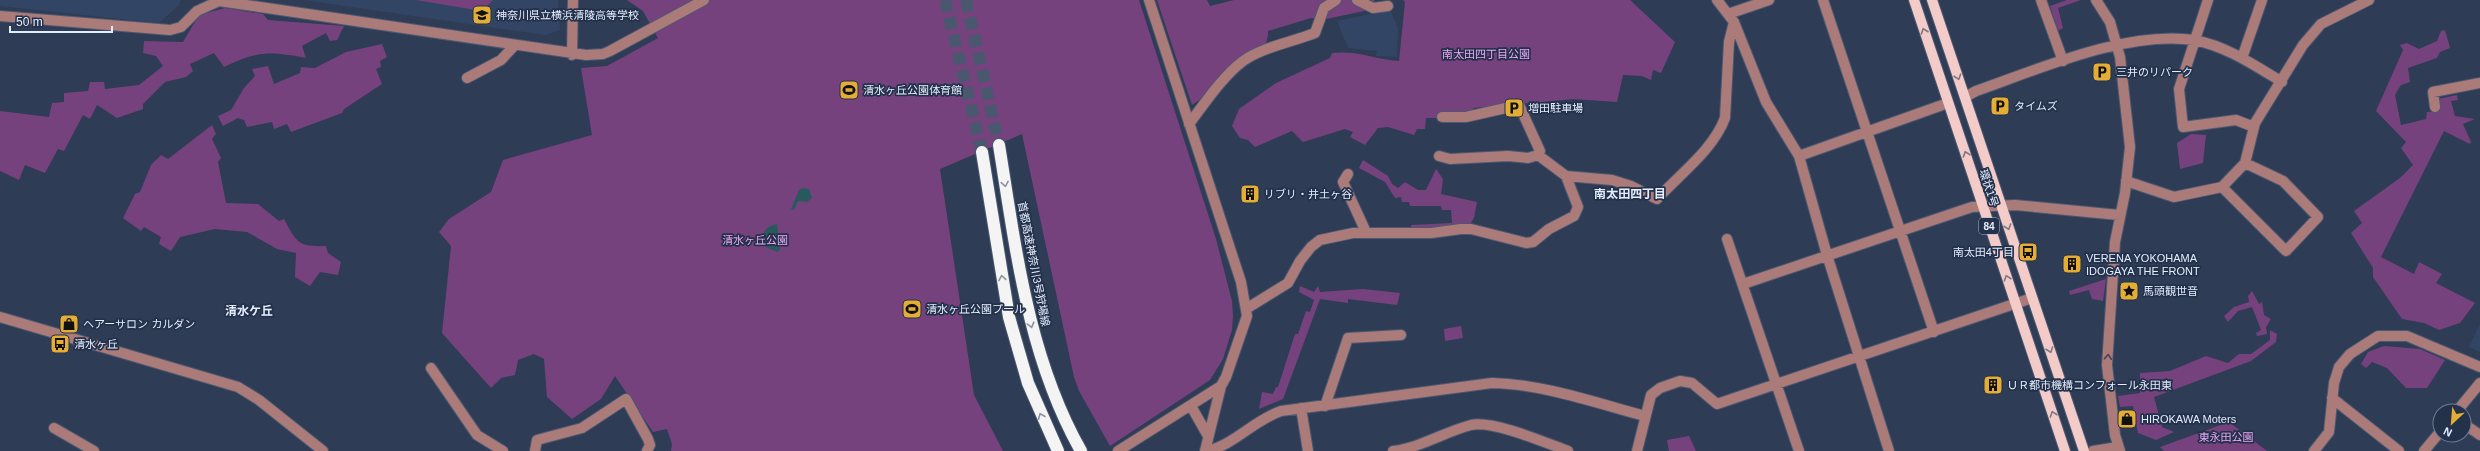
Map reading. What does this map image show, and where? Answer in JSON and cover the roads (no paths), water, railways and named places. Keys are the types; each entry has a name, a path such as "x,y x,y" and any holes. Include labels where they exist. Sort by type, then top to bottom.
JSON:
{"highway":[{"name":"首都高速神奈川3号狩場線","path":"999,145 1031,325 1044,366 1060,406 1081,451"},
{"path":"982,152 1009,317 1028,382 1058,451"}],"main road":[{"name":"環状1号","path":"1914,0 1982,206 2066,451"},
{"name":"環状1号","path":"1932,0 2084,451"}],"street":[{"path":"572,55 573,0"},
{"path":"0,16 170,30 181,27 197,11 219,1 572,55 603,54 704,0"},
{"path":"1149,0 1241,282 1246,309 1244,328 1221,386 1208,436 1206,451 1217,449 1264,417 1301,408 1325,406 1456,386 1509,383 1645,416"},
{"path":"1189,124 1205,102 1244,61 1262,52 1315,33 1324,8 1336,0"},
{"path":"1357,0 1373,8 1388,6"},
{"path":"1717,0 1731,18 1766,102 1799,156 1827,255 1890,451"},
{"path":"1731,18 1769,0"},
{"path":"1823,0 1934,332"},
{"path":"2041,0 2063,61"},
{"path":"2093,451 2119,449 2108,388 2107,365 2115,242 2126,181 2130,147 2120,57 2110,22 2096,0"},
{"path":"2208,0 2179,89 2183,127 2236,120 2254,127"},
{"path":"2242,58 2262,0"},
{"path":"2126,181 2174,197 2222,187 2245,163 2254,127 2282,82 2303,44 2321,24 2369,0"},
{"path":"1538,155 1566,176 1612,180 1631,186 1658,199 1704,151 1721,128 1725,118 1731,18"},
{"path":"1965,98 1976,92 2063,61 2116,45 2166,39 2194,40 2242,58 2282,82"},
{"path":"467,78 501,60 514,46"},
{"path":"2435,107 2433,92 2480,83"},
{"path":"1799,156 1948,103"},
{"path":"1442,117 1466,117 1518,105 1540,150 1538,155"},
{"path":"1439,156 1450,159 1508,156 1528,158 1538,155"},
{"path":"2222,187 2286,251 2318,217 2283,181 2245,163"},
{"path":"1348,174 1343,182 1366,232"},
{"path":"1246,309 1288,283 1300,261 1311,247 1320,240 1366,232 1431,233 1471,229 1526,243 1533,242 1549,229 1574,216 1578,207 1566,176"},
{"path":"1743,284 1827,255 1982,206 2000,205 2119,215"},
{"path":"1727,238 1799,451"},
{"path":"1637,451 1651,395 1660,388 1680,381 1692,383 1717,404 2032,298"},
{"path":"0,317 238,387 253,396 323,451"},
{"path":"1325,406 1348,338 1401,335"},
{"path":"2314,451 2329,432 2332,398 2339,367 2350,354 2378,336 2407,336 2480,367"},
{"path":"431,368 477,435 503,451"},
{"path":"2464,403 2480,383"},
{"path":"1118,451 1221,386"},
{"path":"2332,398 2399,451"},
{"path":"535,451 536,440 582,428 626,399 648,438 650,444 647,451"},
{"path":"1191,406 1208,436"},
{"path":"1301,408 1308,451"},
{"path":"1393,451 1405,450 1472,425 1519,433 1568,451"},
{"path":"54,428 94,451"},
{"path":"2424,451 2432,442"}],"tunnel":[{"path":"945,0 982,152"},
{"path":"966,0 999,145"}],"place":[{"name":"神奈川県立横浜清陵高等学校","path":"482,15"},
{"name":"三井のリパーク","path":"2102,72"},
{"name":"清水ヶ丘公園体育館","path":"849,90"},
{"name":"タイムズ","path":"2000,106"},
{"name":"増田駐車場","path":"1514,108"},
{"name":"リブリ・井土ヶ谷","path":"1250,194"},
{"name":"南太田4丁目","path":"2028,252"},
{"name":"VERENA YOKOHAMA IDOGAYA THE FRONT","path":"2072,264"},
{"name":"馬頭観世音","path":"2129,291"},
{"name":"清水ヶ丘公園プール","path":"912,309"},
{"name":"ヘアーサロン カルダン","path":"69,324"},
{"name":"清水ヶ丘","path":"60,344"},
{"name":"ＵＲ都市機構コンフォール永田東","path":"1993,385"},
{"name":"HIROKAWA Moters","path":"2127,419"}],"district":[{"name":"南太田四丁目","path":"1630,194"},
{"name":"清水ケ丘","path":"249,311"}],"park label":[{"name":"南太田四丁目公園","path":"1486,54"},
{"name":"清水ヶ丘公園","path":"755,240"},
{"name":"東永田公園","path":"2226,437"}]}
